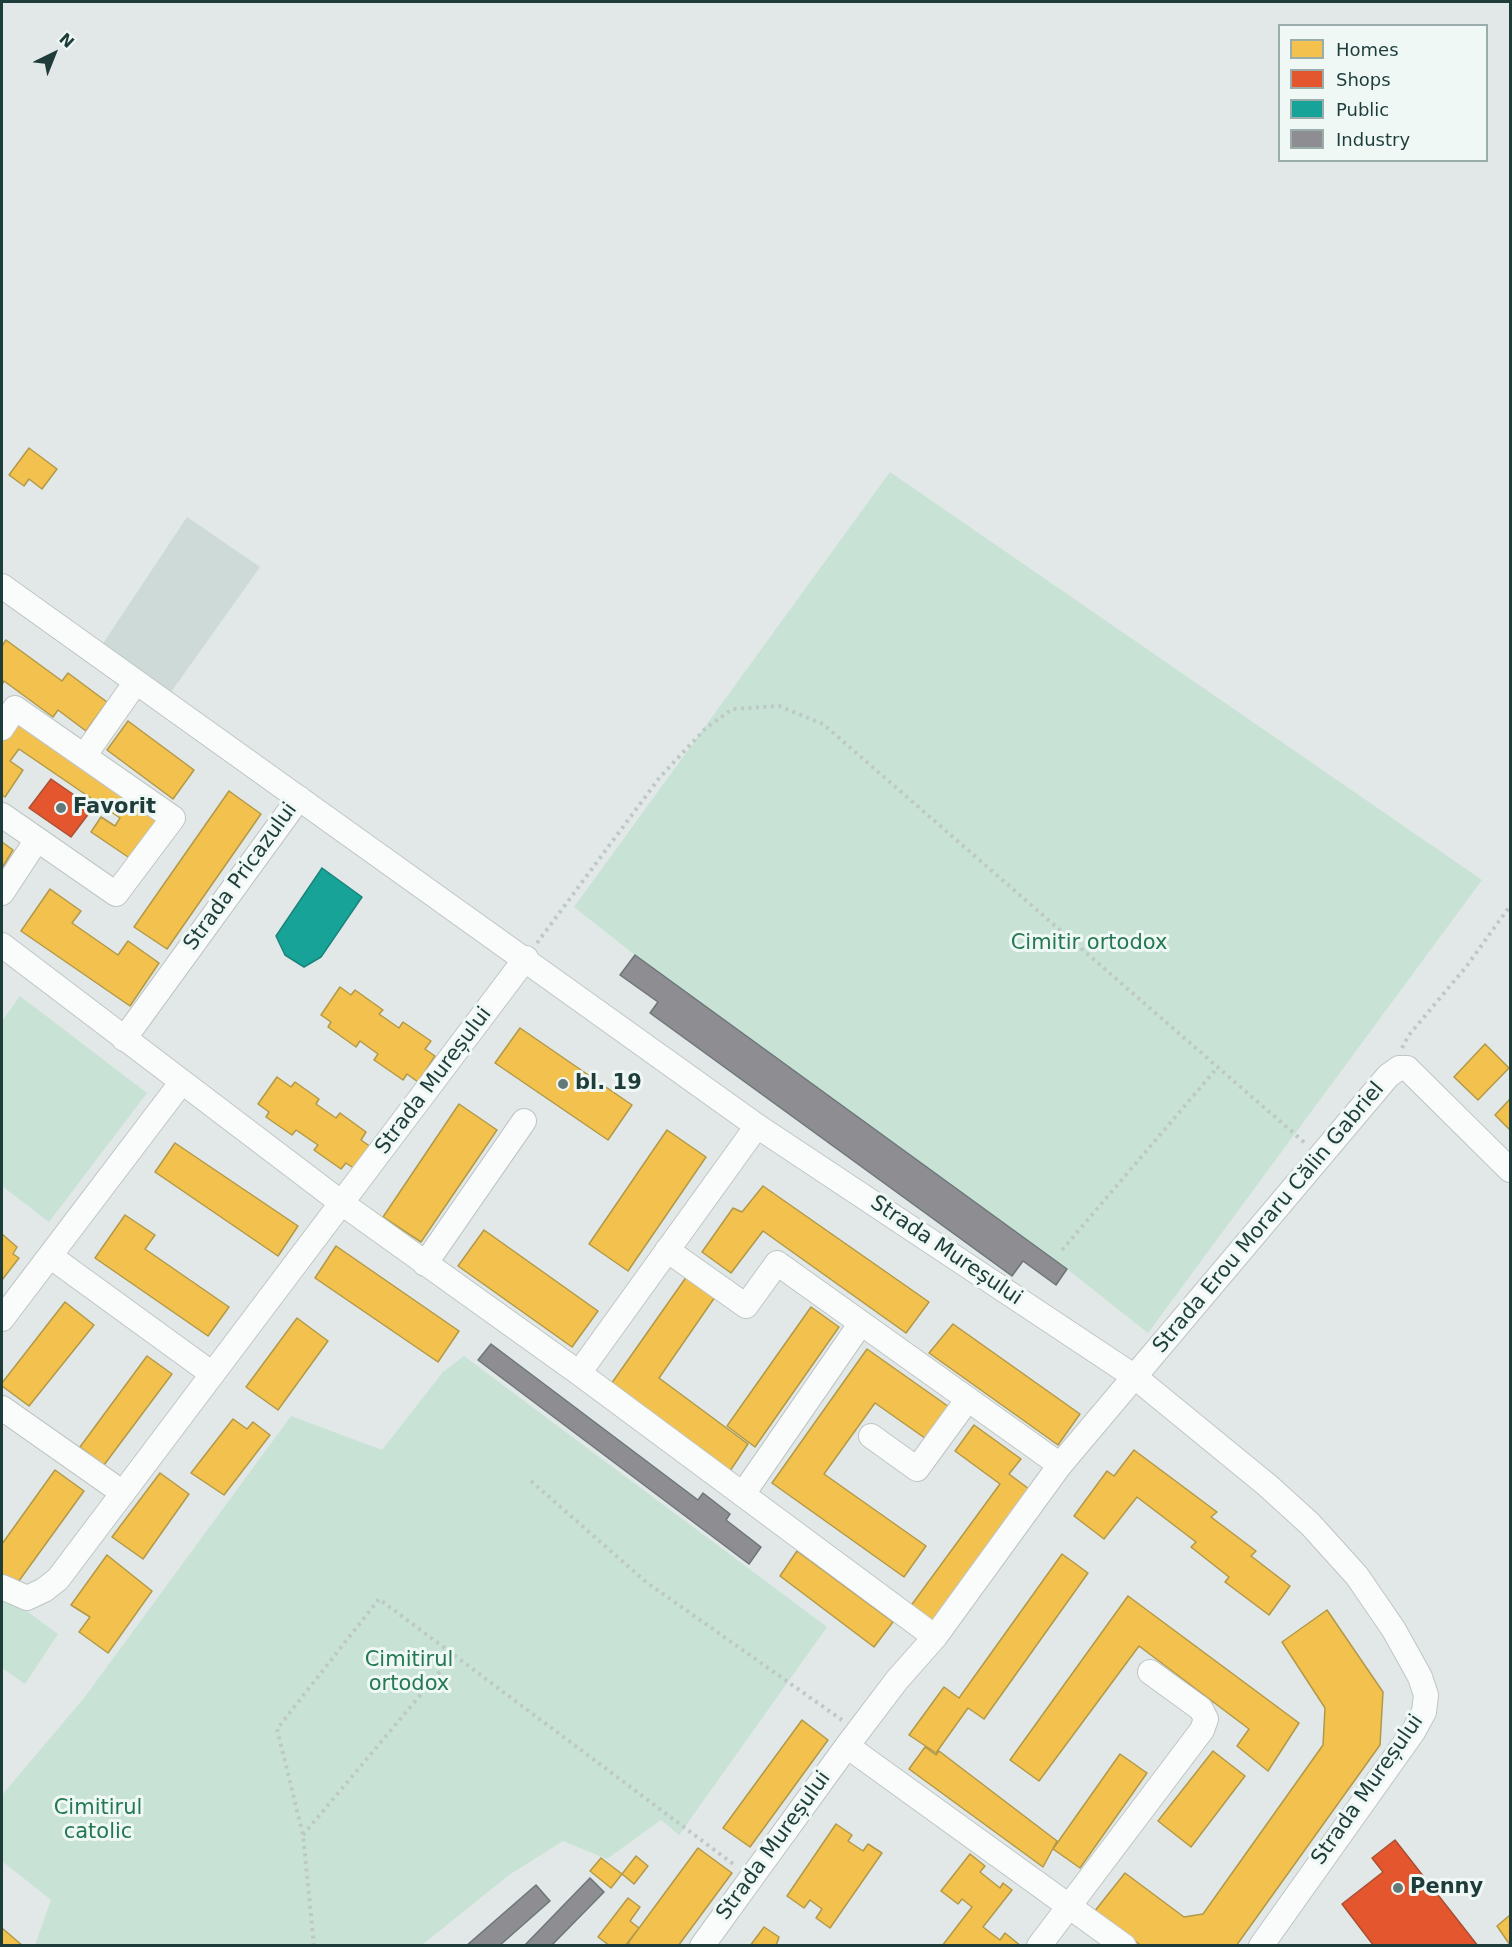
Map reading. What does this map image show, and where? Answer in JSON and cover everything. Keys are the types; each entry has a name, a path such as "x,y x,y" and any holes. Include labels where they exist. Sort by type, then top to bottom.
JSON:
{"street":[{"name":"Strada Pricazului","path":"2,586 299,798 124,1040"},
{"path":"84,756 136,682"},
{"path":"2,728 15,708 173,818 116,894 36,841 2,815"},
{"name":"Strada Mureșului","path":"299,798 526,958 757,1126 1135,1377 1267,1485 1310,1524 1357,1576 1394,1630 1420,1677 1426,1695 1424,1712 1413,1732 1261,1946"},
{"path":"2,893 36,841"},
{"path":"2,945 124,1040 343,1204 579,1373 935,1637"},
{"name":"Strada Mureșului","path":"2,1587 27,1598 44,1590 57,1579 211,1374 343,1204 526,958"},
{"name":"Strada Erou Moraru Călin Gabriel","path":"1135,1377 1319,1155 1388,1076 1399,1068 1407,1068 1510,1170"},
{"path":"2,1319 181,1083"},
{"path":"425,1264 524,1121"},
{"path":"579,1373 757,1126"},
{"path":"667,1250 746,1306 777,1263 1060,1465"},
{"path":"50,1256 211,1374"},
{"path":"743,1494 861,1323"},
{"name":"Strada Mureșului","path":"702,1946 852,1738 897,1680 935,1637 1060,1465 1135,1377"},
{"path":"871,1436 917,1469 968,1399"},
{"path":"2,1408 123,1493"},
{"path":"1039,1946 1202,1730 1206,1719 1201,1709 1150,1672"},
{"path":"852,1738 1068,1907 1124,1946"}],"path":[{"path":"526,958 652,787 705,729 732,709 779,706 823,723 1319,1155"},
{"path":"1399,1068 1401,1050 1409,1035 1466,967 1510,906"},
{"path":"1062,1250 1217,1068"},
{"path":"531,1481 646,1582 852,1738"},
{"path":"314,1946 303,1835 277,1729 379,1599 752,1878"},
{"path":"303,1835 454,1655"}],"shaded area":[{"path":"187,517 260,567 164,702 96,654"}],"green space":[{"name":"Cimitir ortodox","path":"890,472 1482,880 1148,1333 1067,1269 635,955 574,907"},
{"path":"20,996 147,1093 49,1222 2,1186 2,1021"},
{"name":"Cimitirul ortodox","path":"464,1356 827,1627 679,1835 661,1820 607,1859 563,1841 509,1875 422,1945 35,1945 51,1900 2,1861 2,1795 84,1698 291,1416 382,1450 443,1372"},
{"path":"2,1593 58,1634 25,1684 2,1668"}],"building: Homes":[{"path":"29,448 57,469 42,489 29,479 24,486 9,475"},
{"path":"6,640 62,681 68,673 107,702 86,731 58,710 53,717 4,681 2,685 2,646"},
{"path":"15,717 160,816 131,859 91,832 101,817 115,826 120,818 19,749 10,761 23,770 5,797 2,795 2,738"},
{"path":"128,721 194,770 173,799 107,750"},
{"path":"229,791 261,814 167,949 134,927"},
{"path":"2,842 13,850 2,868"},
{"path":"50,889 81,911 72,923 118,955 128,941 159,963 130,1006 21,931"},
{"path":"340,987 351,995 355,990 383,1010 379,1014 399,1028 403,1022 431,1041 425,1049 435,1056 418,1082 407,1074 403,1080 374,1060 378,1054 360,1041 356,1047 328,1027 331,1022 321,1015"},
{"name":"bl. 19","path":"520,1028 632,1105 608,1140 495,1063"},
{"path":"1485,1044 1509,1068 1478,1100 1454,1077"},
{"path":"277,1077 291,1087 295,1082 319,1099 316,1104 336,1118 340,1113 366,1132 361,1140 371,1147 355,1169 346,1163 341,1169 314,1150 318,1145 296,1130 292,1135 266,1117 269,1112 258,1104"},
{"path":"1510,1099 1510,1130 1495,1115"},
{"path":"459,1104 497,1130 421,1242 383,1217"},
{"path":"667,1130 706,1157 628,1271 589,1244"},
{"path":"175,1143 298,1226 278,1256 155,1172"},
{"path":"763,1186 929,1302 906,1333 763,1231 731,1273 702,1252 733,1208 742,1212"},
{"path":"125,1215 155,1235 145,1249 229,1307 208,1336 95,1258"},
{"path":"484,1230 598,1311 572,1347 458,1266"},
{"path":"2,1234 17,1247 13,1254 19,1258 2,1280"},
{"path":"336,1246 459,1331 438,1362 315,1278"},
{"path":"687,1276 715,1297 659,1378 748,1444 730,1471 609,1387"},
{"path":"65,1302 94,1325 29,1406 2,1386 2,1383"},
{"path":"811,1307 839,1327 755,1447 727,1426"},
{"path":"297,1318 328,1341 278,1410 246,1387"},
{"path":"953,1324 1080,1414 1058,1445 929,1353"},
{"path":"867,1349 952,1409 929,1441 875,1403 824,1474 926,1546 904,1577 772,1483"},
{"path":"147,1356 172,1374 104,1465 80,1447"},
{"path":"233,1419 247,1429 253,1422 270,1435 224,1495 191,1473"},
{"path":"974,1425 1021,1459 1009,1474 1033,1492 935,1625 910,1607 1000,1484 955,1451"},
{"path":"1134,1450 1217,1512 1211,1517 1256,1551 1251,1556 1290,1586 1269,1615 1225,1582 1229,1577 1191,1547 1196,1542 1137,1497 1104,1539 1074,1516 1107,1471 1114,1476"},
{"path":"55,1470 84,1491 16,1585 2,1574 2,1544"},
{"path":"160,1473 189,1494 143,1559 112,1537"},
{"path":"797,1551 893,1622 874,1647 780,1576"},
{"path":"1062,1554 1088,1573 984,1719 968,1708 936,1753 909,1735 944,1687 959,1698"},
{"path":"107,1555 152,1591 108,1653 79,1632 90,1617 71,1605"},
{"path":"1128,1596 1299,1723 1268,1771 1237,1746 1249,1729 1139,1646 1039,1781 1010,1760"},
{"path":"1327,1610 1383,1692 1380,1745 1236,1946 1142,1946 1094,1912 1125,1873 1184,1917 1203,1914 1323,1745 1325,1708 1282,1642"},
{"path":"802,1720 828,1740 750,1847 723,1828"},
{"path":"925,1747 936,1755 939,1751 1057,1841 1043,1867 909,1769"},
{"path":"1213,1751 1245,1776 1191,1847 1158,1821"},
{"path":"1120,1754 1147,1773 1080,1868 1053,1849"},
{"path":"836,1824 852,1835 848,1841 863,1851 868,1844 882,1853 830,1928 816,1918 822,1909 810,1900 804,1908 787,1896"},
{"path":"698,1848 732,1873 678,1946 632,1946 628,1943"},
{"path":"970,1854 985,1866 980,1872 1000,1888 1003,1883 1012,1890 983,1927 1000,1940 1005,1933 1021,1946 942,1946 972,1907 962,1899 958,1904 941,1891"},
{"path":"636,1856 648,1866 634,1884 622,1874"},
{"path":"601,1858 622,1874 611,1888 590,1871"},
{"path":"628,1898 640,1907 630,1921 639,1928 625,1946 610,1946 598,1937"},
{"path":"1510,1915 1510,1945 1497,1926"},
{"path":"764,1927 779,1937 776,1946 750,1946"},
{"path":"2,1928 23,1946 2,1946"}],"building: Shops":[{"name":"Favorit","path":"51,779 93,808 71,837 29,808"},
{"name":"Penny","path":"1395,1840 1478,1946 1374,1946 1342,1904 1383,1872 1372,1858"}],"building: Public":[{"path":"322,868 362,897 321,957 304,967 285,955 276,936"}],"building: Industry":[{"path":"635,955 1067,1269 1056,1285 1023,1261 1012,1276 650,1013 658,1002 620,975"},
{"path":"491,1344 698,1500 703,1493 730,1514 726,1520 761,1547 749,1564 478,1360"},
{"path":"590,1878 604,1892 551,1946 524,1946"},
{"path":"536,1885 550,1901 499,1946 466,1946"}],"place":[{"name":"Favorit","path":"61,808"},
{"name":"bl. 19","path":"563,1084"},
{"name":"Penny","path":"1398,1888"}],"park label":[{"name":"Cimitirul catolic","path":"98,1821"}]}
